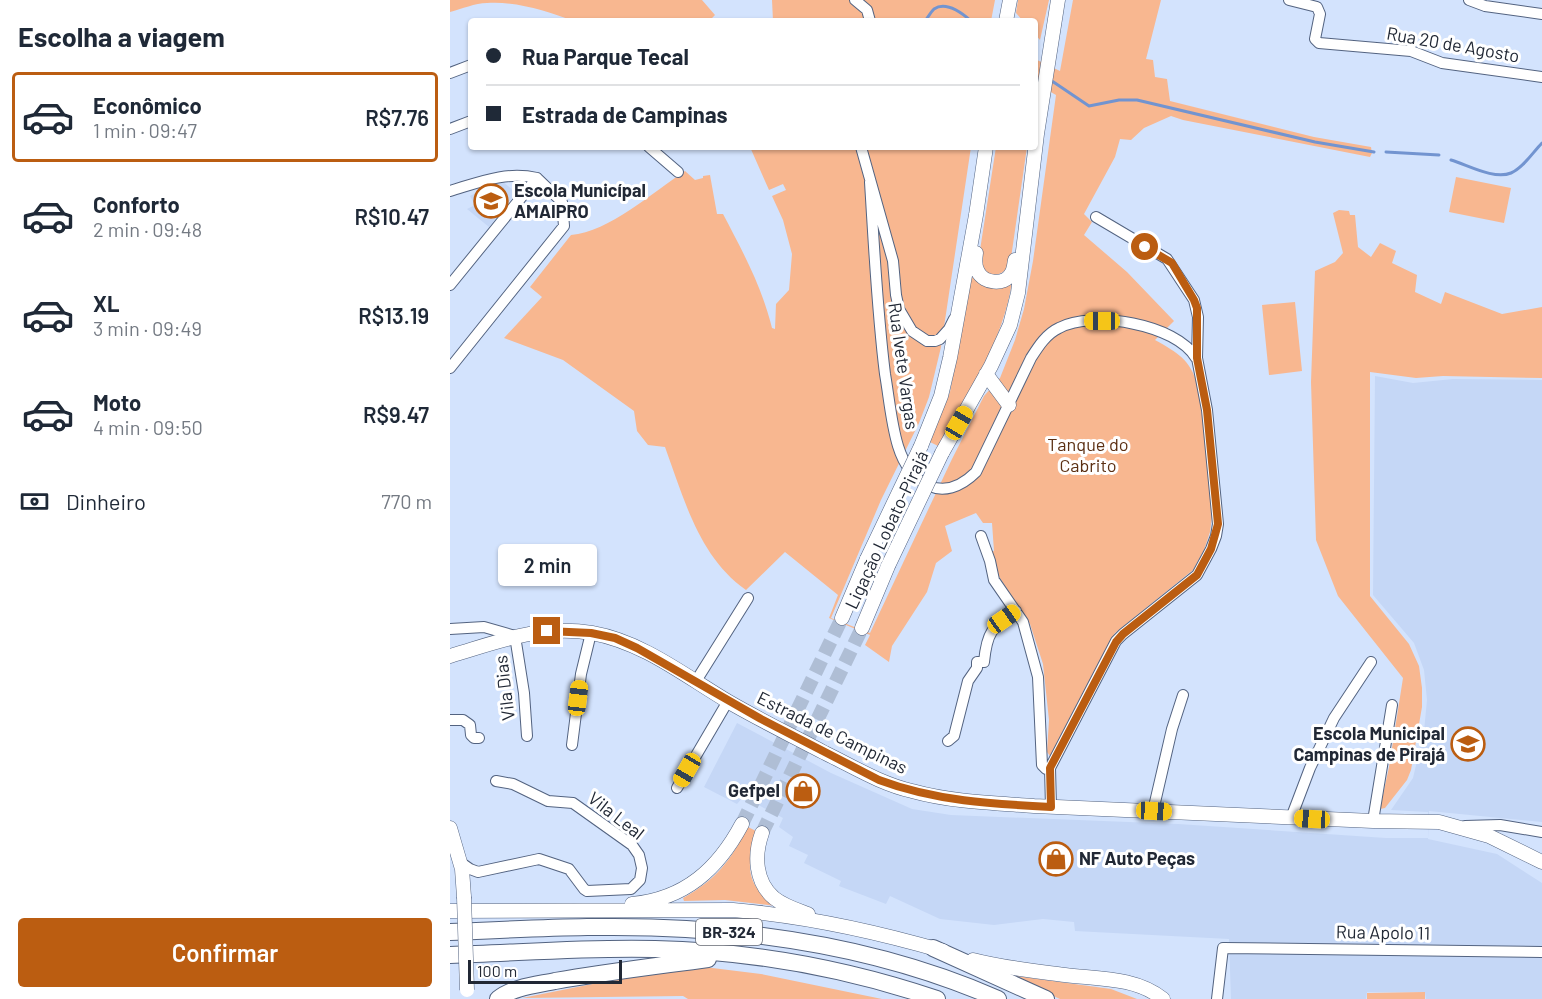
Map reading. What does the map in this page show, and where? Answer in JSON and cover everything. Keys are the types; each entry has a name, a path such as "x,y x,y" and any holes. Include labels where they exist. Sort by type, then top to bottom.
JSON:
{"highway":[{"name":"BR-324","path":"450,932 625,928 747,933 806,941 870,956 927,972 998,999"},
{"path":"933,948 1046,999"},
{"name":"BR-324","path":"450,955 622,949 741,954 859,976 937,999"},
{"path":"498,999 520,988 586,975 741,954"}],"main road":[{"path":"1007,18 1010,0"},
{"name":"Ligação Lobato-Pirajá","path":"1038,127 1058,0"},
{"name":"Ligação Lobato-Pirajá","path":"842,618 921,446 941,396 960,308 986,150"},
{"name":"Ligação Lobato-Pirajá","path":"862,628 888,566 942,453 1010,325 1018,293 1035,150"},
{"path":"976,215 976,269 984,279 1002,281 1007,279 1012,272 1029,199"},
{"path":"986,374 1010,405"},
{"name":"Estrada de Campinas","path":"450,656 531,632 591,633 615,638 637,648 728,701 879,780 911,791 958,800 1051,807 1373,822 1439,822 1506,843 1542,862"},
{"path":"562,909 636,903 682,888 699,879 712,868 723,856 742,825"},
{"path":"450,828 465,865 468,995"},
{"path":"762,833 757,850 758,866 764,885 773,896 808,914 997,967 1123,982 1150,990 1163,999"},
{"path":"450,911 733,909 848,926"}],"street":[{"path":"855,0 867,10 869,18"},
{"name":"Rua 20 de Agosto","path":"1290,0 1315,5 1320,10 1315,39 1319,43 1411,51 1442,63 1542,77"},
{"path":"1470,0 1485,6 1542,14"},
{"path":"450,73 468,66"},
{"path":"450,129 468,122"},
{"path":"652,150 678,172"},
{"name":"Rua Ivete Vargas","path":"862,150 893,261 897,302 912,331 922,339 935,341 949,329 960,308"},
{"path":"450,191 500,176 520,174 537,178 562,201 564,226 450,368"},
{"path":"450,285 537,178"},
{"name":"Rua Ivete Vargas","path":"870,182 880,322 889,396 898,447 911,474 920,482 939,489 949,488 969,479 981,465 1039,345 1059,328 1073,323 1102,321 1150,327 1184,343 1197,358"},
{"path":"1051,807 1050,768 1116,642 1197,575 1216,536 1218,524 1207,410 1197,358 1197,308 1194,300 1172,263 1096,217"},
{"path":"981,536 994,580 1023,622 1039,679 1042,765 1046,769 1050,768"},
{"path":"696,681 748,598"},
{"path":"948,741 954,736 968,681 977,668 977,662 984,662 993,627 1016,611"},
{"path":"484,627 486,645"},
{"path":"450,629 484,627 515,636"},
{"path":"573,745 581,674 591,633"},
{"name":"Vila Dias","path":"515,636 524,693 527,736"},
{"path":"1291,818 1310,768 1334,718 1371,662"},
{"path":"1154,811 1167,747 1183,696"},
{"path":"677,788 728,701"},
{"path":"1373,822 1392,705"},
{"path":"450,720 466,722 470,725 472,737 479,738"},
{"name":"Vila Leal","path":"465,865 479,872 539,860 570,869 587,891 625,890 636,886 640,880 642,868 636,850 573,803 548,801 513,784 496,781"},
{"path":"1456,826 1500,825 1542,832"},
{"name":"Rua Apolo 11","path":"1217,999 1223,948 1542,952"}],"shaded area":[{"name":"Escola Municípal AMAIPRO","path":"501,180 516,193 489,227 467,209 475,205 470,196"},
{"path":"1375,376 1413,383 1453,379 1542,380 1542,822 1429,811 1428,839 1497,854 1542,883 1542,999 1426,999 1425,992 1367,992 1366,999 1231,999 1229,939 1075,931 1074,922 1043,919 994,925 940,919 890,896 886,904 839,886 841,881 804,863 808,855 789,846 793,837 779,827 783,818 743,797 737,804 704,787 737,723 831,773 912,809 951,815 1178,824 1386,838 1428,838 1428,812 1391,810 1413,778 1424,731 1427,700 1424,670 1414,643 1373,595"}],"green space":[{"path":"450,0 702,0 715,15 712,18 565,18 520,5 498,3 482,3 450,12"},
{"path":"772,0 995,0 992,18 773,18"},
{"path":"1018,0 1049,0 1040,40 1038,18 1020,18 1016,13"},
{"name":"Tanque do Cabrito","path":"1073,0 1161,0 1146,59 1153,60 1155,77 1167,79 1170,101 1314,137 1371,147 1372,153 1370,157 1171,116 1144,128 1131,140 1120,139 1115,157 1084,214 1092,222 1084,235 1127,272 1174,321 1155,340 1187,363 1198,386 1211,480 1212,517 1204,550 1193,570 1115,633 1050,756 1047,752 1049,720 1043,664 1030,624 998,575 991,552 994,551 992,523 983,523 976,513 945,526 952,551 936,563 927,592 892,646 889,662 865,645 870,635 829,618 838,595 785,552 746,590 730,577 716,561 695,526 665,447 648,445 637,431 634,411 563,360 504,338 542,297 530,287 571,235 600,227 615,219 685,171 695,180 710,175 717,214 723,214 738,242 757,284 772,328 775,329 776,304 789,290 792,254 783,220 772,196 786,190 783,184 769,190 751,150 971,150 941,347 929,397 919,423 881,500 831,618 870,633 952,459 984,396 1000,378 1015,340 1024,309 1033,261 1056,95 1038,85 1038,60 1060,71"},
{"path":"996,150 1027,150 1010,265 997,274 986,272 982,269 980,250"},
{"path":"1456,177 1511,188 1504,223 1449,212"},
{"path":"1339,210 1349,211 1350,215 1355,215 1358,247 1371,257 1380,243 1396,251 1392,263 1417,275 1415,292 1441,304 1445,292 1502,314 1542,307 1542,378 1443,376 1416,378 1370,372 1370,596 1409,644 1419,666 1422,688 1422,707 1411,770 1407,780 1385,808 1380,809 1403,678 1338,596 1316,540 1311,382 1315,271 1335,262 1343,253 1333,213"},
{"path":"971,276 981,285 990,288 1000,287 1012,281 1008,303 993,346 938,446 930,442 950,392"},
{"path":"1295,302 1302,371 1269,375 1262,305"},
{"path":"748,827 756,831 750,864 753,882 758,890 776,906 725,900 684,901 683,898 705,884 722,868"},
{"path":"688,965 761,974 882,999 688,999 683,996 522,998"},
{"path":"1008,975 1111,989 1137,999 1060,999"},
{"path":"1425,992 1425,999 1367,999 1367,993"}],"waterway":[{"path":"927,18 934,9 944,6 967,18"},
{"path":"1049,79 1089,106 1119,100 1137,100 1315,142 1374,152"},
{"path":"1451,160 1481,171 1504,175 1520,167 1542,143"},
{"path":"1386,152 1439,155"}],"tunnel":[{"path":"742,824 842,618"},
{"path":"762,833 862,628"}],"place":[{"name":"Escola Municípal AMAIPRO","path":"491,201"},
{"name":"Escola Municipal Campinas de Pirajá","path":"1468,744"},
{"name":"Gefpel","path":"803,791"},
{"name":"NF Auto Peças","path":"1056,859"}],"route":[{"path":"547,631 568,630 615,638 664,662 761,719 894,786 958,800 1051,807 1050,768 1116,642 1197,575 1216,536 1218,524 1207,410 1197,358 1197,308 1172,263 1145,247"}]}
